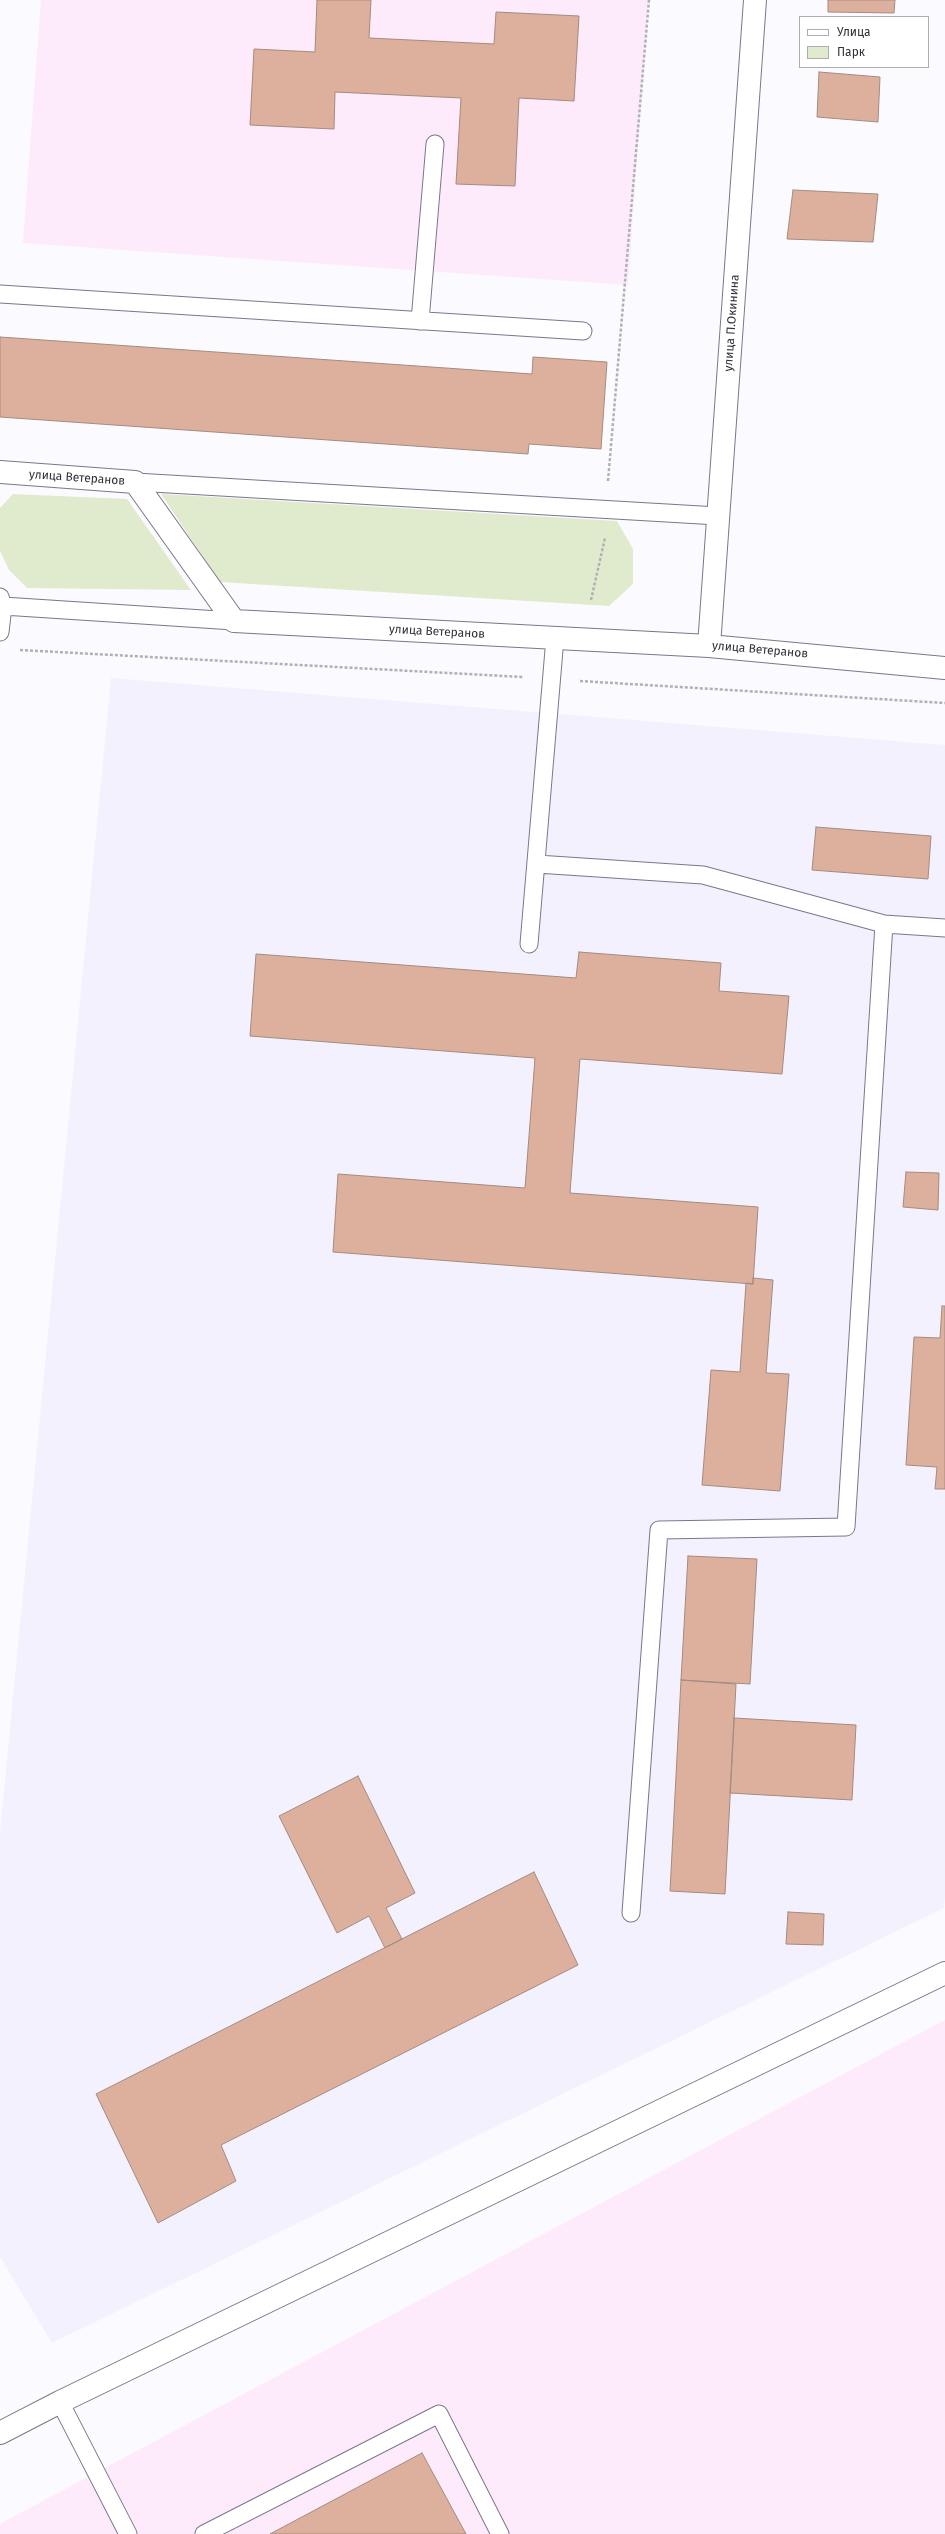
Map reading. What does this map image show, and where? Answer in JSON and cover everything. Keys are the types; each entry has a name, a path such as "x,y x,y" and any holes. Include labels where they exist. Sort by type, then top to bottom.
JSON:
{"street":[{"name":"улица П.Окинина","path":"709,646 755,0"},
{"name":"улица Ветеранов","path":"0,472 135,482 234,621 709,646 945,668"},
{"path":"0,2433 60,2402 945,1973"}],"lane":[{"path":"420,321 435,144"},
{"path":"0,294 583,331"},
{"path":"135,482 718,516"},
{"path":"0,632 1,601 234,621"},
{"path":"529,944 538,864 555,638"},
{"path":"538,864 703,875 884,924 945,928"},
{"path":"631,1913 659,1530 846,1527 884,924"},
{"path":"60,2402 128,2534"},
{"path":"204,2534 438,2414 500,2534"}],"path":[{"path":"608,487 649,0"},
{"path":"591,600 606,532"},
{"path":"16,649 945,703"}],"shaded area":[{"path":"41,0 648,0 628,285 23,243"},
{"path":"111,678 945,745 945,1896 944,1908 52,2343 0,2257 0,1832"},
{"path":"945,2020 945,2534 0,2534 0,2524"}],"green space":[{"path":"13,494 127,499 191,590 27,588 9,570 0,551 0,508"},
{"path":"161,494 617,521 633,549 633,584 609,606 220,582"}],"building":[{"path":"317,0 371,0 369,38 494,44 496,12 579,16 574,101 519,98 515,186 456,184 461,98 335,92 334,129 250,125 254,49 315,52"},
{"path":"828,0 895,0 894,13 828,12"},
{"path":"819,72 880,77 878,122 817,117"},
{"path":"793,190 878,194 873,242 787,239"},
{"path":"0,337 532,374 533,357 607,362 601,449 529,444 528,454 0,417"},
{"path":"816,827 931,836 928,879 812,870"},
{"path":"579,952 721,963 719,991 789,996 782,1074 580,1059 570,1193 758,1207 753,1284 333,1252 338,1174 525,1188 535,1058 250,1036 256,954 576,978"},
{"path":"906,1172 939,1173 938,1210 903,1207"},
{"path":"753,1278 773,1280 766,1373 789,1374 780,1491 702,1485 711,1370 740,1372 746,1283 753,1284"},
{"path":"942,1306 945,1306 945,1489 935,1489 937,1467 906,1465 914,1337 940,1338"},
{"path":"688,1556 757,1559 750,1684 681,1680"},
{"path":"681,1680 736,1684 725,1894 670,1891"},
{"path":"734,1718 856,1725 852,1800 730,1793"},
{"path":"358,1776 415,1893 386,1908 402,1939 385,1948 369,1916 337,1933 279,1816"},
{"path":"534,1872 578,1965 221,2145 236,2181 158,2223 96,2094"},
{"path":"788,1912 824,1914 823,1945 786,1944"},
{"path":"422,2453 466,2534 270,2534"}]}
